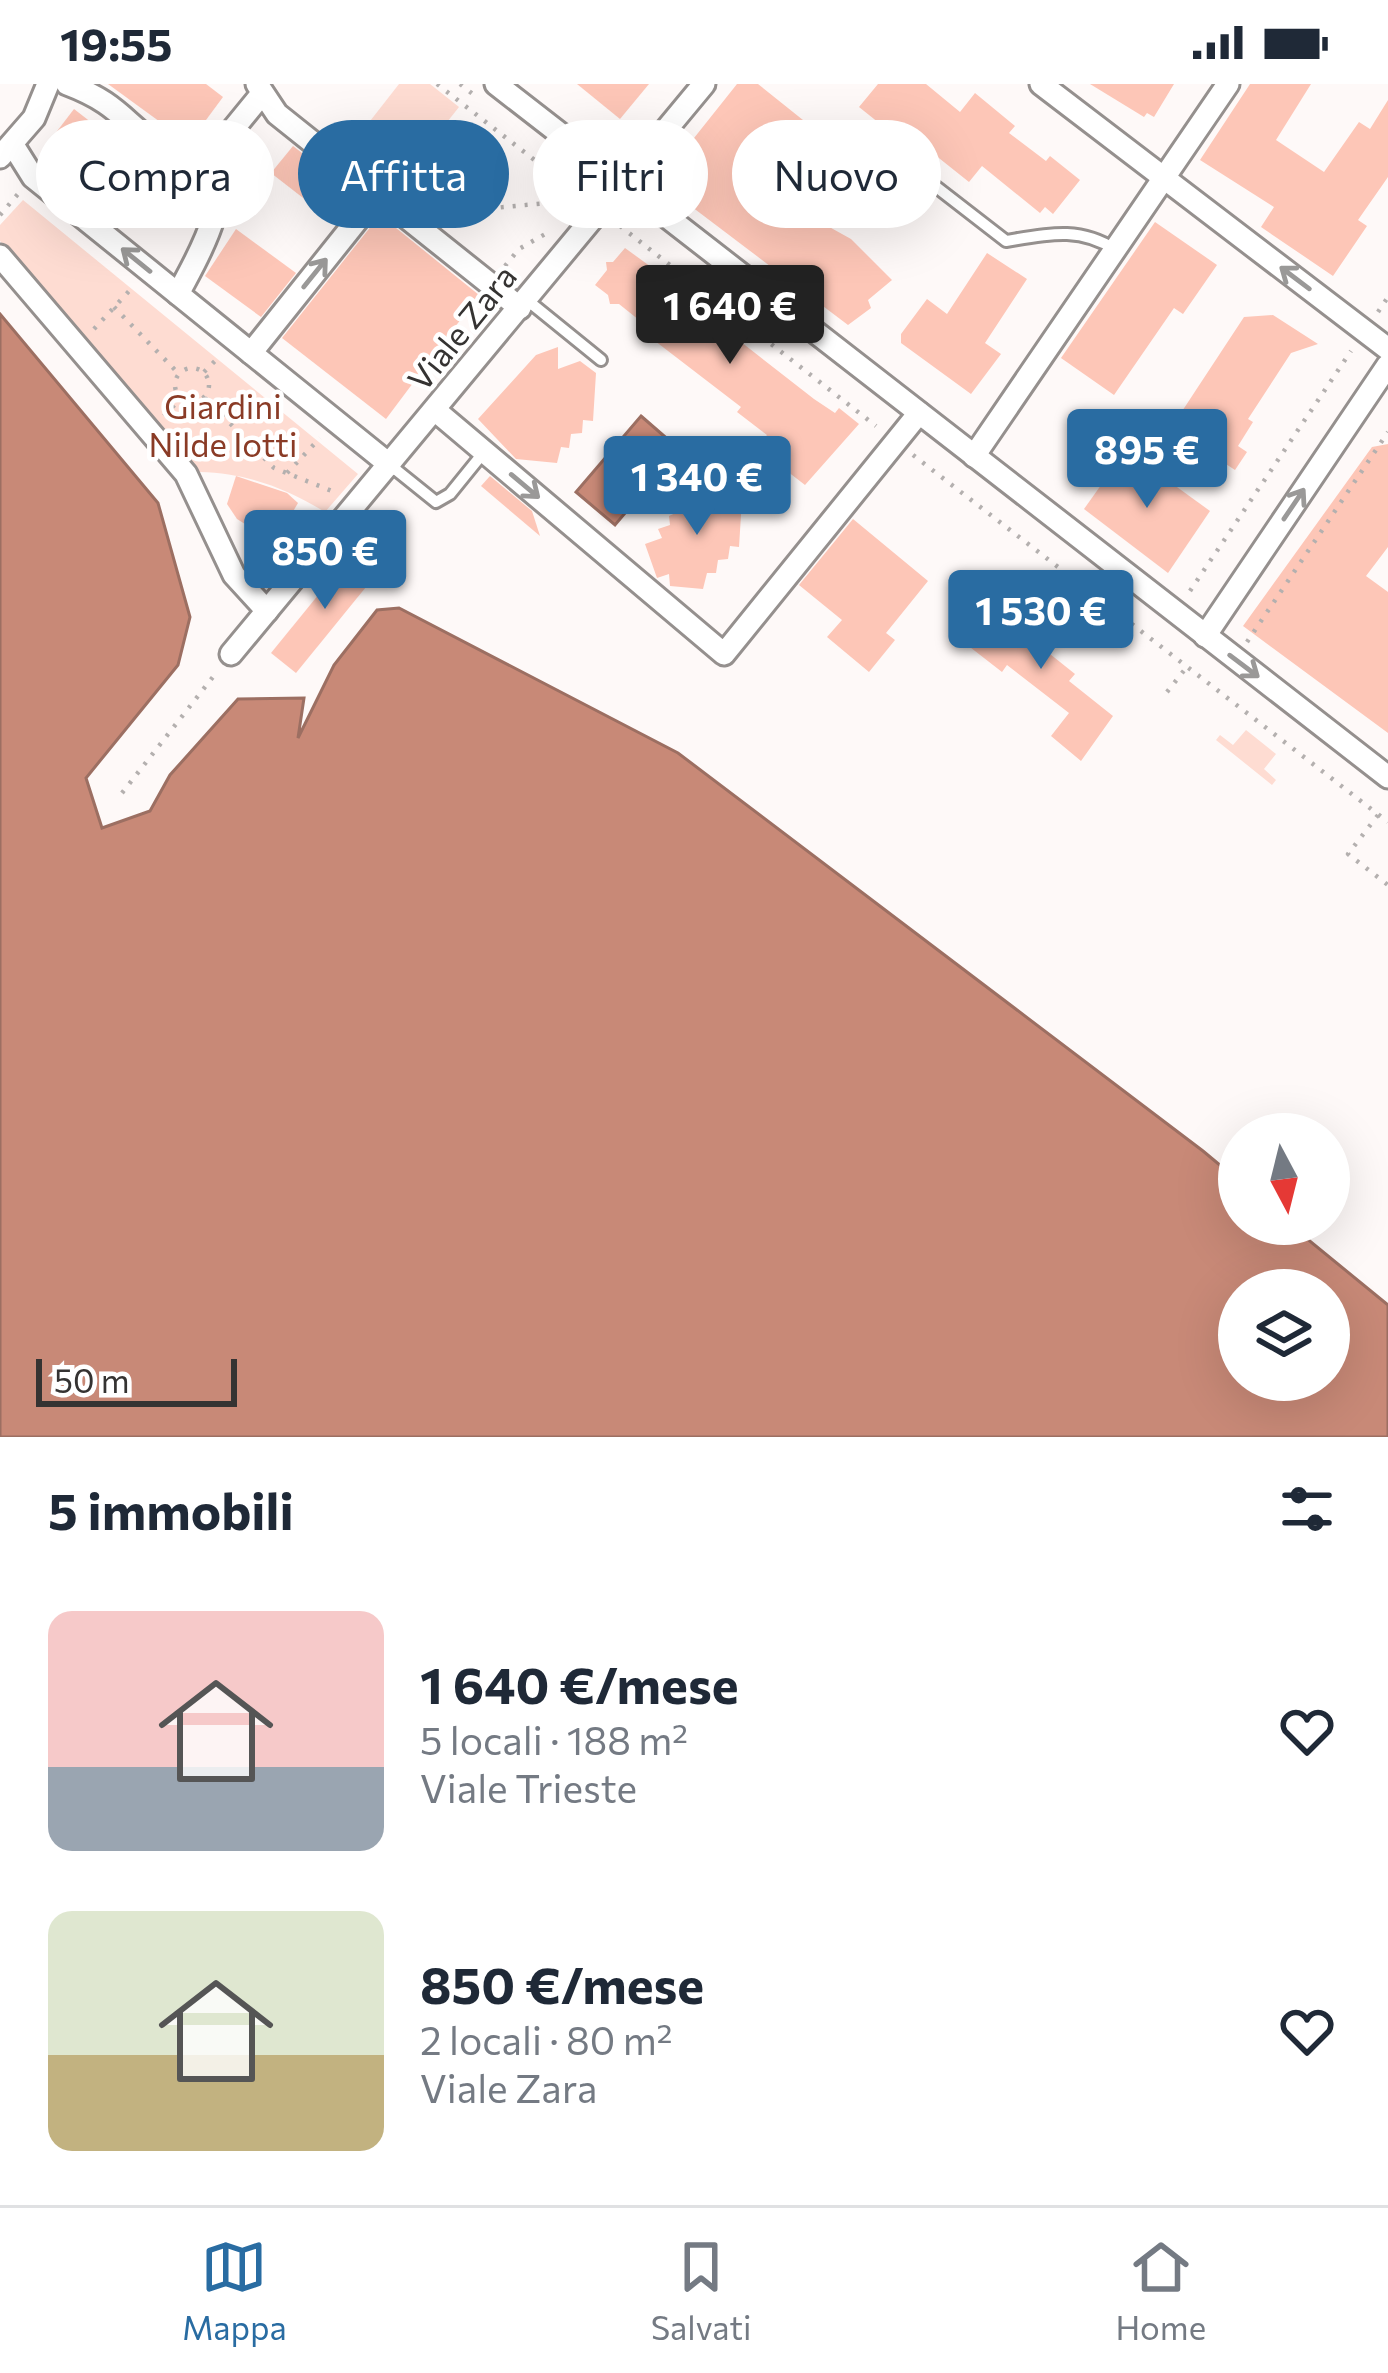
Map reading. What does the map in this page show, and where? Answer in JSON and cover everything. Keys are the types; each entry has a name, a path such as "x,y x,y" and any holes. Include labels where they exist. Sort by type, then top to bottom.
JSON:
{"street":[{"path":"48,84 34,118 6,151 390,465"},
{"path":"67,84 103,98 130,120"},
{"path":"496,84 543,120"},
{"name":"Viale Zara","path":"675,120 704,84"},
{"path":"1041,84 1388,349"},
{"path":"974,456 1228,84"},
{"path":"237,120 259,90 277,114 298,131"},
{"path":"178,293 208,228"},
{"path":"251,352 351,228"},
{"path":"420,228 523,304"},
{"name":"Viale Zara","path":"231,655 586,228"},
{"path":"682,228 1388,777"},
{"path":"0,256 186,474 233,575 267,611"},
{"path":"1205,636 1388,365"},
{"path":"436,411 724,654 919,413"}],"lane":[{"path":"941,191 1006,241 1069,231 1094,235 1116,250"},
{"path":"523,304 601,360"},
{"path":"390,465 436,502 450,494 485,452"}],"path":[{"path":"0,215 22,190"},
{"path":"490,284 519,249 552,230"},
{"path":"78,346 136,283"},
{"path":"1186,596 1388,297"},
{"path":"114,307 179,374"},
{"path":"1380,308 1388,315"},
{"path":"204,372 224,352"},
{"path":"192,368 204,372 210,385 205,398 193,403 181,398 175,386 179,374 192,368"},
{"path":"205,398 274,468 359,502"},
{"path":"1247,642 1388,432"},
{"path":"287,473 323,435"},
{"path":"122,793 231,655"},
{"path":"1167,692 1186,667"},
{"path":"1378,815 1348,854 1388,885"}],"green space":[{"path":"399,84 430,84 459,107 449,120 371,120"},
{"name":"Giardini Nilde Iotti","path":"23,200 36,211 36,228 57,228 358,474 325,512 265,483 200,472 0,241 0,225"},
{"path":"1246,730 1276,754 1264,769 1276,780 1272,785 1216,740 1220,735 1233,745"}],"shaded area":[{"path":"0,314 158,503 190,617 178,665 86,778 102,828 150,811 170,775 238,699 304,698 298,738 334,665 377,610 399,608 678,753 1203,1151 1218,1164 1218,1245 1315,1245 1344,1269 1218,1269 1218,1401 1350,1401 1350,1274 1388,1305 1388,1437 0,1437"},
{"path":"641,416 679,449 615,525 576,492"}],"building":[{"path":"108,84 206,84 223,97 206,120 157,120"},
{"path":"577,84 649,84 620,119"},
{"path":"737,84 758,84 803,120 732,120 732,228 831,228 851,239 892,280 868,300 871,308 848,325 708,219 708,120"},
{"path":"878,84 926,84 960,112 975,93 1015,126 1009,133 1080,180 1053,214 1045,207 1040,213 982,166 969,182 941,160 941,120 875,120 859,107"},
{"path":"1090,84 1174,84 1154,117 1147,113 1144,117"},
{"path":"1250,84 1311,84 1276,140 1324,172 1359,122 1370,129 1388,100 1388,177 1358,220 1367,226 1333,276 1261,227 1274,207 1200,160"},
{"path":"74,109 88,120 66,120"},
{"path":"293,146 298,150 298,194 274,175"},
{"path":"1155,222 1217,265 1183,314 1174,308 1114,395 1061,358"},
{"path":"370,228 396,228 479,295 386,419 282,338"},
{"path":"236,229 296,273 261,317 205,276"},
{"path":"625,248 746,336 741,342 814,399 835,413 839,408 859,424 805,485 757,448 767,435 737,412 741,407 655,341 659,336 619,304 610,304 608,295 595,285 607,270 606,262 613,262"},
{"path":"987,253 1027,279 985,343 1001,354 971,394 901,343 901,334 927,299 947,314"},
{"path":"1273,315 1318,344 1291,353 1248,419 1253,422 1238,446 1247,452 1235,470 1171,428 1244,317"},
{"path":"558,347 558,369 580,361 596,373 593,421 583,420 582,433 571,434 569,448 561,447 557,463 516,459 478,419 536,355"},
{"path":"1388,444 1388,547 1366,576 1388,592 1388,733 1243,626 1372,447"},
{"path":"1126,450 1210,511 1168,573 1084,509"},
{"path":"236,476 287,493 298,503 288,520 253,529 237,519 227,504"},
{"path":"490,476 532,511 540,536 481,486"},
{"path":"726,487 742,499 739,547 730,546 728,559 718,560 716,573 707,573 703,589 670,586 669,574 657,578 645,544 662,538 658,529 670,525 669,516 682,510 680,501"},
{"path":"853,519 928,581 886,633 895,640 869,672 827,637 842,620 799,585"},
{"path":"354,551 379,571 296,673 271,653"},
{"path":"1004,597 1061,640 1050,654 1075,674 1069,681 1113,716 1081,761 1051,736 1069,713 1007,665 1002,672 966,644"}]}
